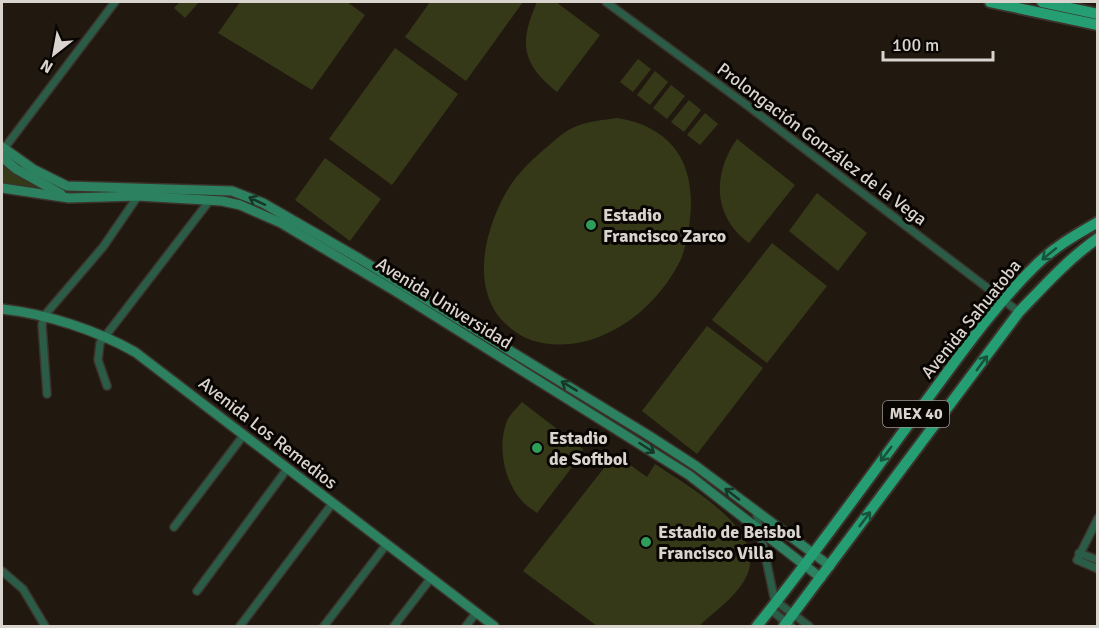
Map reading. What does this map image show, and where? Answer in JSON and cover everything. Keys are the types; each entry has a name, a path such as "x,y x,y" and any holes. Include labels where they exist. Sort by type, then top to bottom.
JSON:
{"main road":[{"path":"990,2 1098,25"},
{"path":"1042,2 1098,14"},
{"name":"Avenida Sahuatoba","path":"757,627 1004,300 1035,266 1066,240 1098,222"},
{"name":"Avenida Sahuatoba","path":"789,623 820,578 1019,312 1056,272 1080,250 1098,238"}],"street":[{"path":"69,198 23,174 2,151 115,2"},
{"name":"Prolongación González de la Vega","path":"606,2 1019,312"},
{"name":"Avenida Universidad","path":"2,151 33,170 67,186 222,191 246,195 263,203 696,466 830,566"},
{"name":"Avenida Universidad","path":"2,188 69,198 138,196 210,200 240,205 281,223 395,291 689,475 820,578"},
{"path":"47,394 42,325 44,316 103,247 138,196"},
{"path":"107,386 98,360 98,348 104,337 210,200"},
{"name":"Avenida Los Remedios","path":"2,309 44,316 104,337 135,352 494,627"},
{"path":"530,376 536,367"},
{"path":"174,527 243,436"},
{"path":"689,475 696,466"},
{"path":"197,591 287,469"},
{"path":"240,627 332,504"},
{"path":"756,512 774,606 789,623 809,627"},
{"path":"1078,557 1098,518"},
{"path":"324,627 386,545"},
{"path":"1078,557 1098,560"},
{"path":"1078,557 1098,569"},
{"path":"2,571 23,589 45,627"},
{"path":"394,627 431,578"},
{"path":"466,627 476,613"}],"green space":[{"path":"180,2 199,2 185,18 174,8"},
{"path":"240,2 347,2 365,15 312,90 218,33"},
{"path":"430,2 523,2 466,81 405,37"},
{"path":"537,2 556,2 600,35 557,92 536,71 527,52 527,29"},
{"path":"395,48 458,94 392,185 329,139"},
{"path":"638,59 651,69 633,92 620,82"},
{"path":"655,71 668,82 650,105 637,95"},
{"path":"671,85 685,96 667,119 653,108"},
{"path":"689,100 701,110 684,132 671,122"},
{"path":"705,113 718,124 700,145 687,135"},
{"name":"Estadio Francisco Zarco","path":"617,118 653,130 666,139 677,151 684,165 691,199 689,229 681,259 672,275 650,303 621,326 605,335 570,344 553,344 529,339 507,325 495,310 487,293 484,275 485,255 488,236 495,217 512,183 533,159 558,138 582,124"},
{"path":"737,139 795,185 749,243 728,221 720,194 723,166"},
{"path":"325,158 381,199 350,241 295,200"},
{"path":"2,165 40,189 39,191 2,185"},
{"path":"817,193 867,233 838,271 789,231"},
{"path":"772,243 827,286 767,363 712,320"},
{"path":"707,326 763,368 697,454 642,411"},
{"path":"522,402 583,449 582,454 537,513 516,493 504,463 504,431 508,418"},
{"name":"Estadio de Beisbol Francisco Villa","path":"615,454 647,477 655,464 687,485 723,512 737,528 747,545 750,563 740,588 699,626 597,626 523,571"}],"place":[{"name":"Estadio Francisco Zarco","path":"591,225"},
{"name":"Estadio de Softbol","path":"537,448"},
{"name":"Estadio de Beisbol Francisco Villa","path":"646,542"}]}
